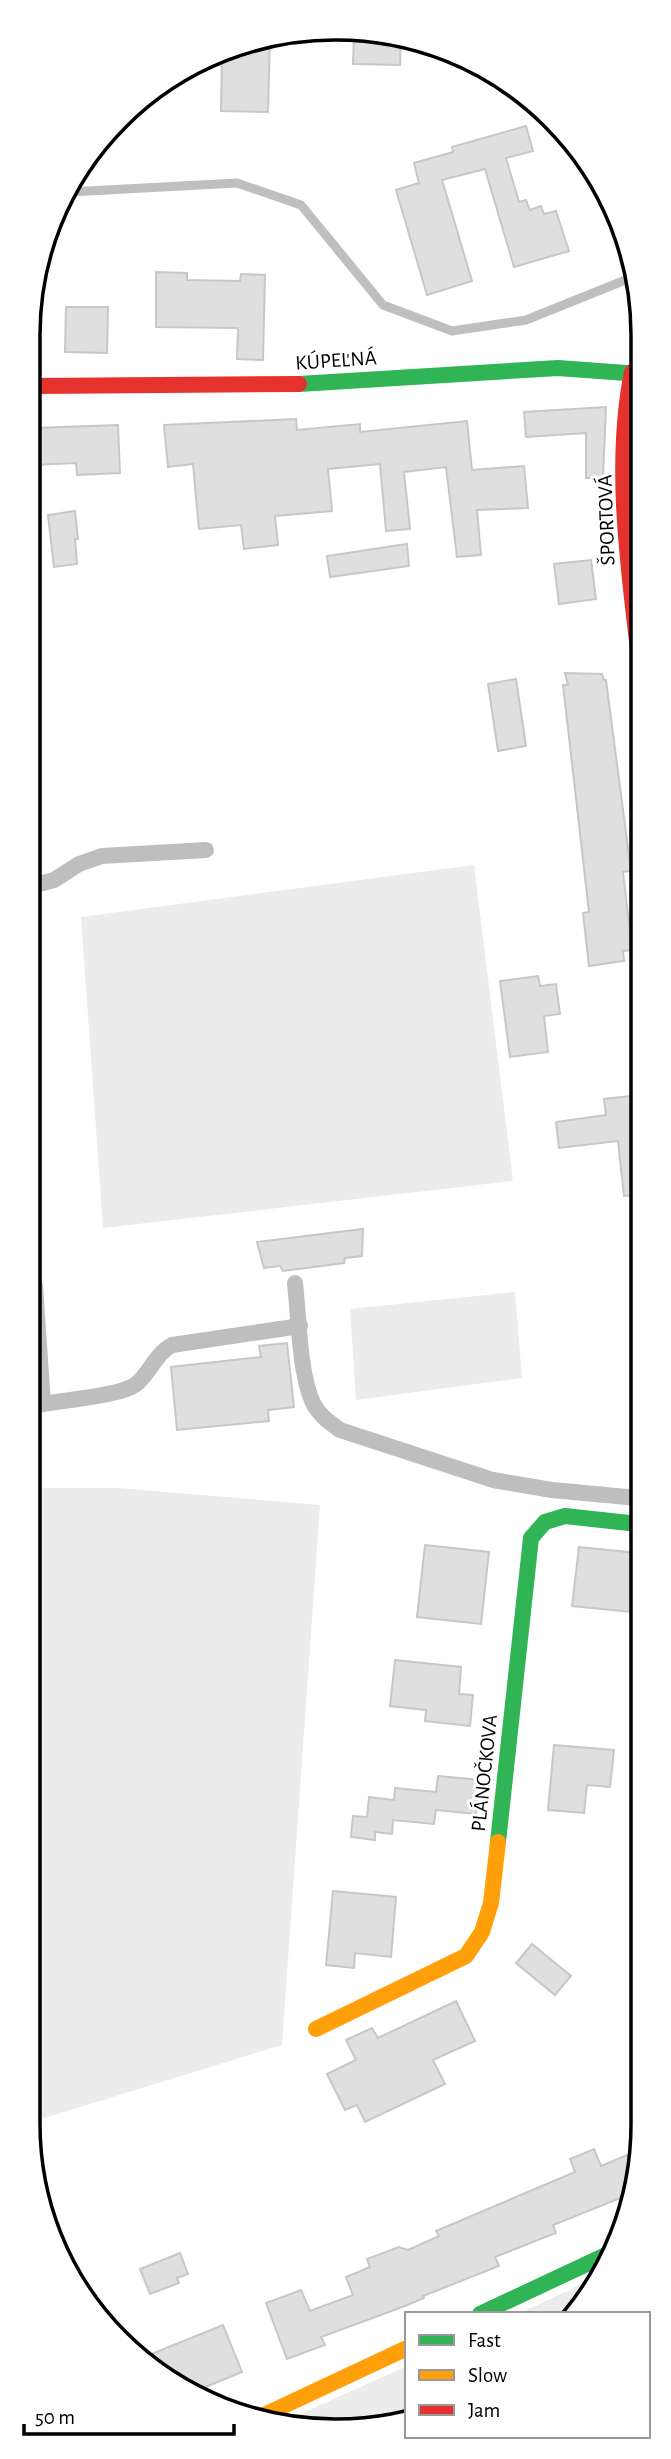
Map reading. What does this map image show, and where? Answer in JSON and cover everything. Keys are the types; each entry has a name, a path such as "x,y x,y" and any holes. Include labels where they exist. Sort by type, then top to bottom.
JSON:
{"street":[{"name":"KÚPEĽNÁ","path":"40,386 303,384 546,369 631,373"},
{"name":"ŠPORTOVÁ","path":"631,383 624,456 631,590"},
{"name":"PLÁNOČKOVA","path":"316,2029 466,1956 482,1932 491,1903 531,1538 545,1522 565,1516 631,1523"},
{"path":"484,2312 597,2259"},
{"path":"271,2412 405,2349"}],"lane":[{"path":"40,884 54,880 79,864 103,856 206,850"},
{"path":"295,1283 305,1378 314,1404 324,1419 340,1430 493,1480 552,1490 631,1498"},
{"path":"40,1404 132,1387 162,1351 172,1345 300,1326"}],"shaded area":[{"path":"474,865 513,1181 103,1228 81,917"},
{"path":"515,1292 522,1378 356,1400 350,1309"},
{"path":"40,1488 118,1488 320,1505 282,2045 40,2119"},
{"path":"584,2283 562,2312 522,2312"},
{"path":"405,2367 405,2410 336,2419 296,2416"}],"building":[{"path":"354,41 401,48 400,65 353,64"},
{"path":"270,48 268,112 221,111 222,64"},
{"path":"526,126 533,151 506,158 519,202 526,200 530,210 541,206 544,214 556,211 569,251 514,267 485,169 442,180 472,281 427,295 396,190 419,183 414,163 453,152 452,147"},
{"path":"156,272 187,273 187,280 240,281 241,274 265,275 263,360 237,359 238,328 156,327"},
{"path":"66,307 108,307 107,353 65,352"},
{"path":"606,407 603,478 586,478 586,433 526,437 524,412"},
{"path":"296,419 297,430 360,424 360,432 467,421 472,470 524,466 528,508 477,510 481,555 457,557 446,467 404,472 410,529 386,531 380,464 328,469 332,511 275,516 278,545 244,549 241,525 199,529 193,464 168,467 164,425"},
{"path":"118,425 120,473 77,475 76,463 40,465 40,428"},
{"path":"75,511 77,564 54,567 48,515"},
{"path":"407,544 409,566 330,577 327,556"},
{"path":"591,560 596,599 559,604 554,564"},
{"path":"565,673 602,674 606,680 631,871 623,872 631,950 623,951 624,961 589,966 583,913 589,912 563,685 568,685"},
{"path":"516,679 526,746 498,751 488,684"},
{"path":"538,976 540,986 556,984 560,1014 544,1016 548,1052 510,1057 500,981"},
{"path":"631,1096 631,1196 624,1196 618,1141 559,1148 556,1122 606,1115 604,1099"},
{"path":"363,1229 362,1256 345,1258 344,1263 283,1271 280,1266 264,1268 257,1242"},
{"path":"287,1343 294,1407 268,1410 269,1421 177,1430 171,1367 261,1357 259,1346"},
{"path":"425,1545 489,1552 481,1624 417,1617"},
{"path":"579,1547 631,1552 631,1612 572,1606"},
{"path":"395,1660 461,1667 459,1694 473,1695 470,1726 425,1721 426,1710 390,1706"},
{"path":"554,1745 614,1750 610,1787 587,1785 584,1813 548,1810"},
{"path":"438,1776 480,1780 476,1814 436,1810 434,1824 393,1820 392,1834 375,1832 375,1840 351,1837 353,1816 367,1817 369,1797 394,1800 395,1788 436,1792"},
{"path":"333,1891 396,1897 391,1957 355,1953 354,1968 326,1965"},
{"path":"532,1944 571,1976 555,1995 516,1963"},
{"path":"456,2001 475,2041 433,2060 445,2084 365,2122 357,2105 345,2110 327,2074 356,2060 346,2040 372,2028 378,2038"},
{"path":"594,2149 601,2166 629,2154 622,2198 553,2225 556,2233 495,2257 499,2266 423,2296 424,2298 405,2306 321,2337 325,2345 287,2359 266,2303 301,2290 310,2311 353,2295 346,2277 370,2267 367,2259 399,2247 408,2250 439,2236 436,2231 575,2172 570,2159"},
{"path":"180,2253 188,2274 177,2278 179,2283 150,2294 140,2269"},
{"path":"223,2325 242,2372 204,2388 171,2369 151,2354"}],"waterway":[{"path":"78,192 237,183 301,205 383,305 452,331 526,320 625,280"}],"traffic: fast":[{"path":"299,384 558,368 631,373"},
{"path":"498,1842 531,1538 545,1522 565,1516 631,1523"},
{"path":"484,2312 597,2259"}],"traffic: slow":[{"path":"316,2029 466,1956 482,1932 491,1903 498,1842"},
{"path":"271,2412 405,2349"}],"traffic: jam":[{"path":"631,378 626,408 623,481 631,584"},
{"path":"40,386 299,384"}]}
